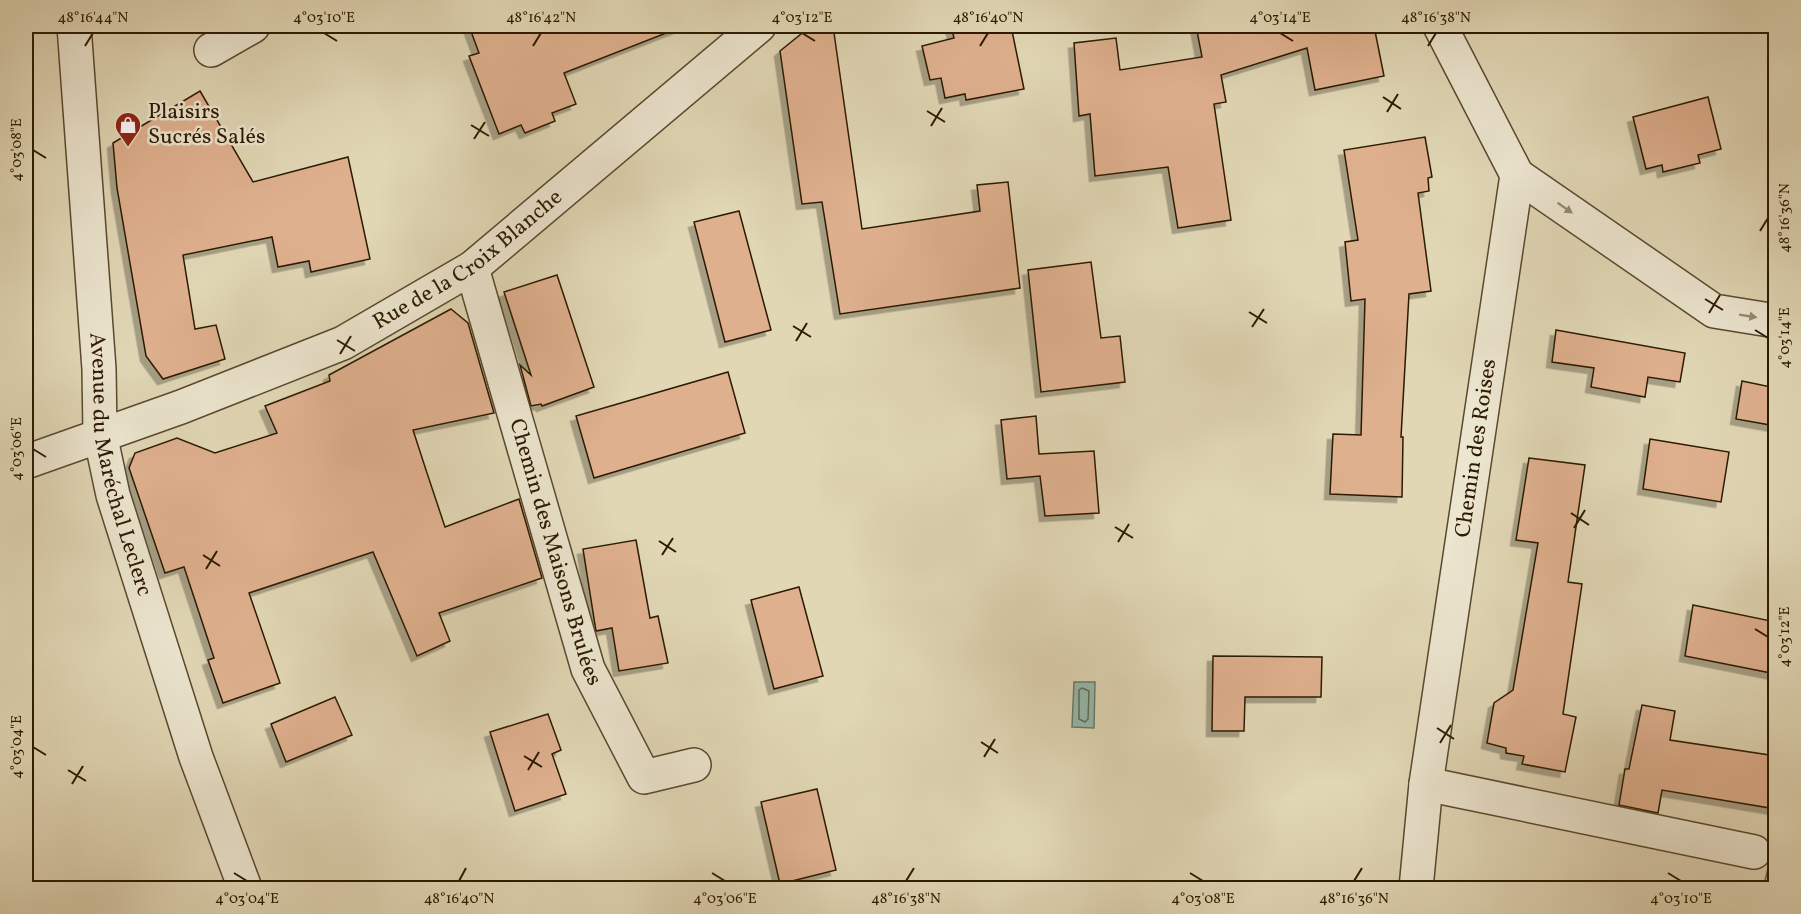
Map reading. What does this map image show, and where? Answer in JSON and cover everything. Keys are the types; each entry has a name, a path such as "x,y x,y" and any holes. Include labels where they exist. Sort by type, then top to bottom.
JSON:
{"street":[{"name":"Avenue du Maréchal Leclerc","path":"74,26 99,369 100,434 113,495 196,757 245,888"},
{"path":"211,50 253,26"},
{"name":"Rue de la Croix Blanche","path":"26,462 181,407 343,343 472,268 759,26"},
{"path":"1440,26 1517,175 1714,311 1776,321"},
{"name":"Chemin des Roises","path":"1416,888 1426,784 1517,175"},
{"name":"Chemin des Maisons Brulées","path":"472,268 588,669 644,777 694,765"},
{"path":"1426,784 1754,852"}],"green space":[{"path":"1775,841 1775,888 1763,888"}],"water":[{"path":"1074,682 1095,682 1094,728 1072,727"}],"building":[{"path":"469,26 679,26 679,28 564,73 576,104 552,113 555,121 525,133 521,125 499,134 469,56 479,53"},
{"path":"811,26 833,26 862,229 980,211 977,185 1008,182 1020,288 840,314 822,202 802,204 780,51"},
{"path":"951,26 1011,26 1024,89 966,100 965,94 945,98 941,78 930,80 922,46 954,38"},
{"path":"1196,26 1374,26 1384,76 1315,90 1307,48 1221,75 1226,102 1214,104 1231,220 1178,228 1168,167 1095,176 1090,114 1079,116 1074,43 1116,38 1120,70 1202,57"},
{"path":"200,91 253,182 348,157 370,259 311,272 309,261 278,267 272,237 183,255 195,329 216,325 225,359 163,379 146,356 117,188 113,143"},
{"path":"1708,97 1721,149 1698,155 1700,163 1663,172 1662,165 1646,169 1633,117"},
{"path":"1425,137 1432,177 1428,178 1429,191 1418,193 1431,291 1409,294 1401,437 1403,437 1402,497 1330,494 1333,434 1361,435 1365,299 1351,301 1345,242 1358,240 1344,150"},
{"path":"739,211 771,330 725,342 694,222"},
{"path":"1091,262 1101,338 1120,336 1125,382 1041,392 1028,270"},
{"path":"557,275 594,387 542,406 541,404 531,406 520,365 531,375 504,292"},
{"path":"451,309 468,323 494,413 413,430 445,527 519,499 542,578 439,613 450,641 417,656 373,552 249,593 280,683 223,703 208,660 214,658 184,567 165,573 129,468 135,453 177,438 215,453 277,433 265,406 330,381 329,375"},
{"path":"1556,330 1685,353 1680,382 1648,377 1645,397 1591,387 1594,368 1552,362"},
{"path":"728,372 745,433 594,478 576,416"},
{"path":"1742,381 1776,388 1776,426 1736,419"},
{"path":"1036,416 1039,454 1094,451 1099,513 1045,516 1040,476 1007,479 1001,420"},
{"path":"1650,439 1729,452 1721,502 1643,489"},
{"path":"1529,458 1585,465 1568,582 1582,584 1563,714 1576,717 1565,772 1522,764 1524,756 1506,753 1506,748 1487,743 1494,703 1513,690 1538,543 1516,540"},
{"path":"636,540 650,618 658,616 668,663 619,671 612,628 596,631 583,549"},
{"path":"799,587 823,676 774,689 751,600"},
{"path":"1693,605 1776,622 1776,674 1685,656"},
{"path":"1213,656 1322,657 1321,697 1245,697 1244,731 1212,731"},
{"path":"335,697 352,735 286,762 271,724"},
{"path":"1642,705 1675,711 1670,740 1776,756 1776,809 1662,790 1658,813 1619,805 1625,769 1629,769"},
{"path":"548,714 561,750 552,754 566,794 515,811 490,732"},
{"path":"817,789 836,870 780,884 761,802"}],"place":[{"name":"Plaisirs Sucrés Salés","path":"128,148"}]}
